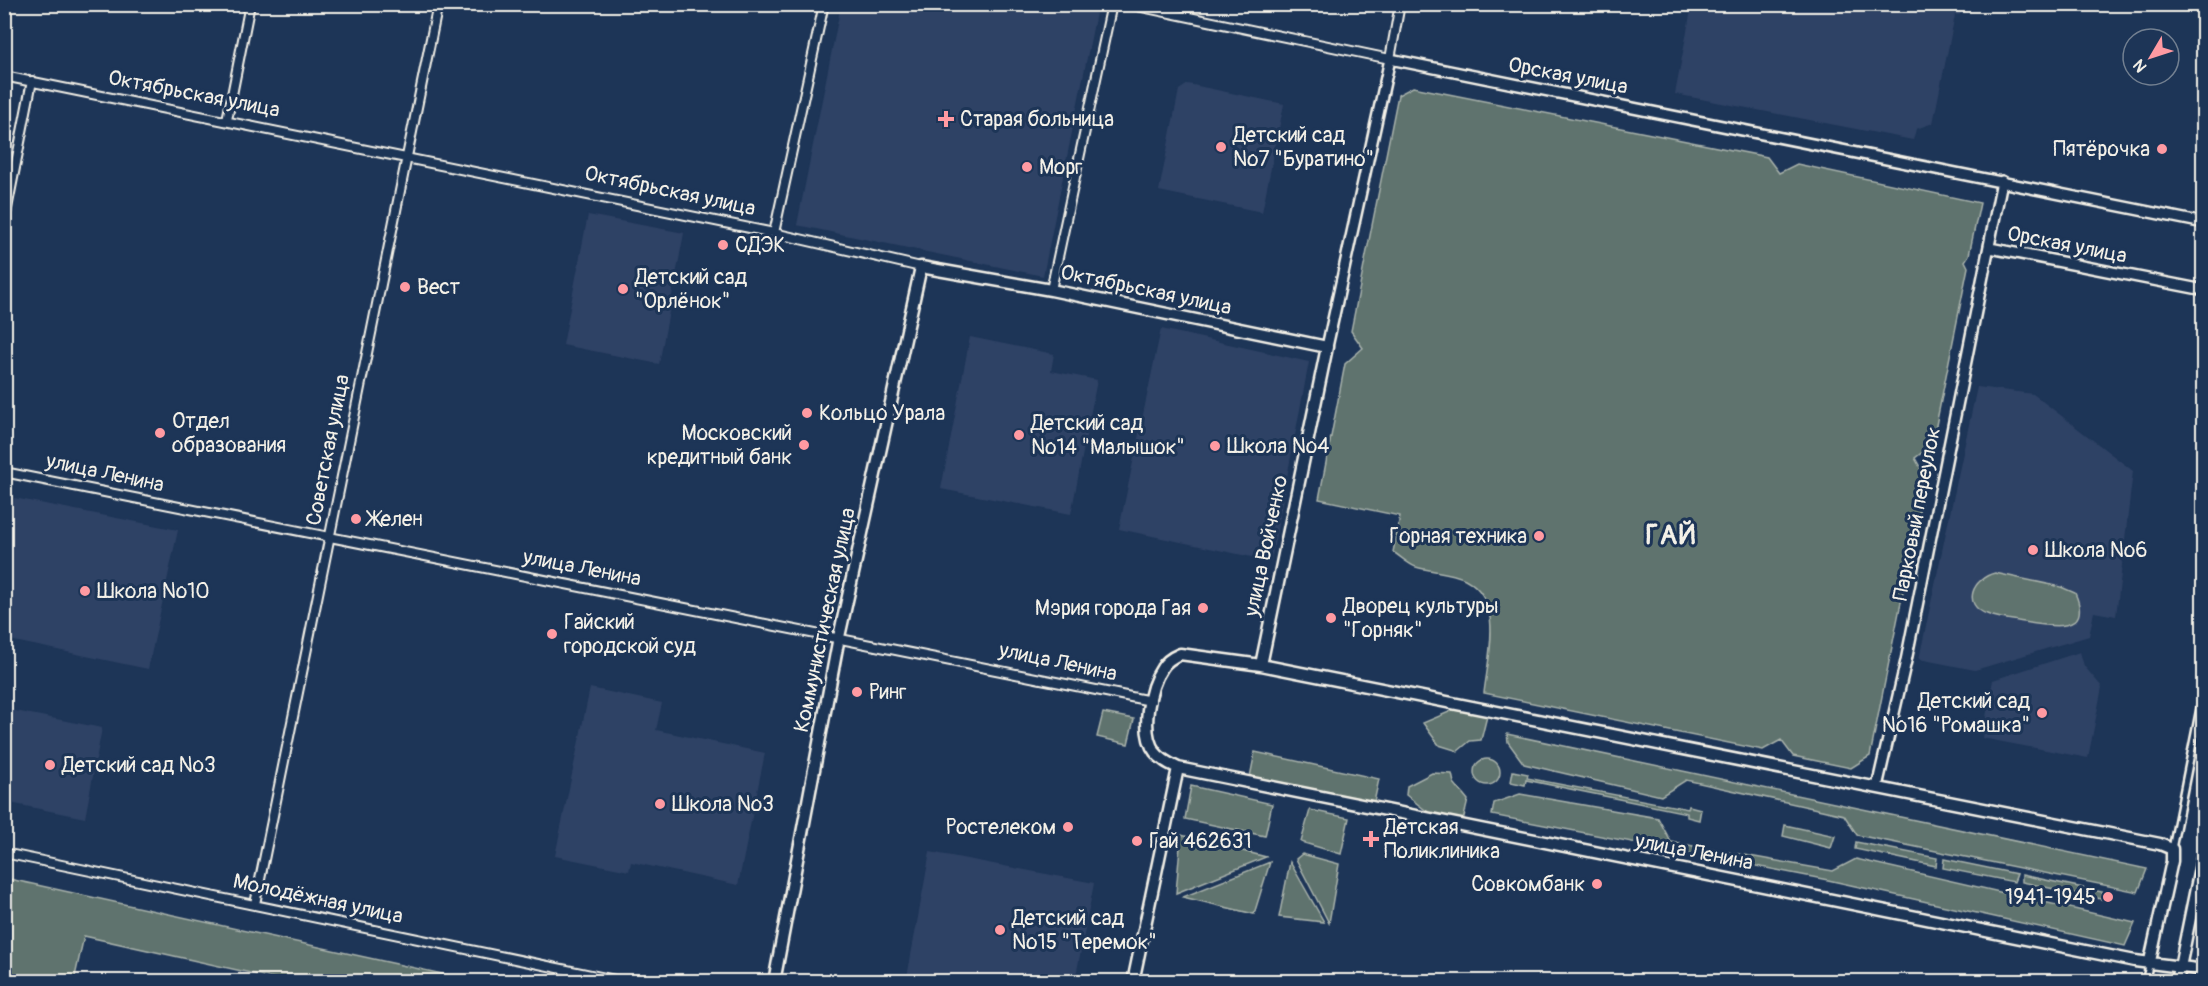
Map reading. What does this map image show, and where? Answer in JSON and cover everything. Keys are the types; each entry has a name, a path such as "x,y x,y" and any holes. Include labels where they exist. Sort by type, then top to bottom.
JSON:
{"main road":[{"name":"Октябрьская улица","path":"921,267 1051,290 1327,347"},
{"name":"Коммунистическая улица","path":"774,981 839,637 921,267"},
{"name":"улица Войченко","path":"1261,665 1327,347"},
{"path":"1133,981 1178,768 1155,752 1149,742 1147,733 1151,701 1161,668 1180,654 1261,665 2160,844 2172,849 2150,961"},
{"name":"улица Ленина","path":"1178,768 2135,961 2181,965 2204,970"},
{"path":"2177,981 2204,849"}],"street":[{"path":"227,120 250,4"},
{"name":"Советская улица","path":"255,904 438,4"},
{"path":"774,233 824,4"},
{"path":"1051,290 1112,4"},
{"name":"Орская улица","path":"1127,4 2204,223"},
{"name":"улица Войченко","path":"1327,347 1400,4"},
{"name":"Октябрьская улица","path":"4,76 406,156 774,233 921,267"},
{"path":"4,224 32,81"},
{"name":"Орская улица","path":"2002,181 1990,248 2204,290"},
{"name":"Парковый переулок","path":"1877,787 1990,248"},
{"name":"улица Ленина","path":"4,472 329,539 839,637 1151,701"},
{"path":"2172,849 2204,688"},
{"name":"Молодёжная улица","path":"4,853 625,981"},
{"path":"2145,981 2150,961"}],"shaded area":[{"name":"Старая больница","path":"1053,4 1096,13 1043,276 797,225 841,5"},
{"path":"1692,5 1962,5 1960,15 1955,15 1933,123 1916,129 1913,140 1675,94"},
{"name":"Детский сад №7 \"Буратино\"","path":"1188,84 1284,104 1262,212 1159,191 1179,90"},
{"name":"Детский сад \"Орлёнок\"","path":"588,215 684,233 659,364 563,345"},
{"name":"Школа №4","path":"1161,329 1309,362 1271,561 1119,529"},
{"name":"Детский сад №14 \"Малышок\"","path":"970,337 1054,354 1051,371 1097,380 1071,514 941,489"},
{"name":"Школа №6","path":"1977,387 2033,394 2133,471 2116,616 2094,612 2089,636 1975,670 1919,659"},
{"name":"Школа №10","path":"14,498 178,530 148,669 5,639 5,543"},
{"name":"Детский сад №16 \"Ромашка\"","path":"2080,652 2084,666 2102,687 2088,758 1982,738 1993,680"},
{"name":"Школа №3","path":"590,688 662,703 656,730 765,753 738,885 631,862 629,871 555,856"},
{"name":"Детский сад №3","path":"5,709 102,728 85,818 5,802"},
{"name":"Детский сад №15 \"Теремок\"","path":"930,852 1094,883 1075,981 930,982 907,977"}],"green space":[{"path":"1413,87 1767,157 1779,173 1797,164 1980,203 1969,255 1965,261 1968,267 1932,445 1915,458 1926,478 1870,756 1851,768 1793,756 1781,740 1763,750 1484,693 1490,647 1490,615 1477,588 1459,576 1416,567 1393,552 1400,516 1319,499 1345,364 1363,348 1351,331 1398,95"},
{"path":"1995,573 2061,587 2075,593 2079,607 2078,617 2072,623 2052,626 1998,617 1979,610 1972,598 1973,592 1981,580"},
{"path":"1456,709 1487,716 1481,740 1470,741 1458,751 1439,745 1423,723"},
{"path":"1103,713 1134,719 1128,744 1097,737"},
{"path":"1507,734 2147,869 2138,892 1857,835 1844,815 1686,780 1661,796 1524,764 1508,742"},
{"path":"1255,752 1379,779 1374,802 1250,777"},
{"path":"1487,759 1496,763 1500,772 1496,781 1487,785 1478,781 1474,772 1478,763"},
{"path":"1513,771 1528,774 1527,778 1688,809 1689,806 1701,809 1699,820 1687,817 1687,813 1526,780 1525,785 1511,782"},
{"path":"1432,773 1452,774 1454,783 1468,800 1463,821 1433,816 1406,795 1407,786"},
{"path":"1191,786 1272,804 1265,836 1185,819"},
{"path":"1520,794 1658,818 1671,842 1833,871 1856,859 2135,923 2125,946 1828,880 1492,815 1494,803"},
{"path":"1310,810 1349,818 1341,854 1301,842"},
{"path":"1785,825 1835,836 1831,848 1783,836"},
{"path":"1181,835 1266,857 1176,893"},
{"path":"1856,842 1937,858 1936,866 1855,849"},
{"path":"1302,854 1339,864 1329,923 1296,859"},
{"path":"1944,859 2017,874 2014,882 1943,868"},
{"path":"1270,862 1254,914 1183,897"},
{"path":"1290,862 1324,922 1279,917"},
{"path":"2022,875 2107,893 2106,900 2022,882"},
{"path":"5,878 474,981 287,981 84,936 74,981 5,981"}],"place":[{"name":"Старая больница","path":"946,119"},
{"name":"Детский сад №7 \"Буратино\"","path":"1221,147"},
{"name":"Пятёрочка","path":"2162,149"},
{"name":"Морг","path":"1027,167"},
{"name":"СДЭК","path":"723,245"},
{"name":"Вест","path":"405,287"},
{"name":"Детский сад \"Орлёнок\"","path":"623,289"},
{"name":"Кольцо Урала","path":"807,413"},
{"name":"Отдел образования","path":"160,433"},
{"name":"Детский сад №14 \"Малышок\"","path":"1019,435"},
{"name":"Московский кредитный банк","path":"804,445"},
{"name":"Школа №4","path":"1215,446"},
{"name":"Желен","path":"356,519"},
{"name":"Горная техника","path":"1539,536"},
{"name":"Школа №6","path":"2033,550"},
{"name":"Школа №10","path":"85,591"},
{"name":"Мэрия города Гая","path":"1203,608"},
{"name":"Дворец культуры \"Горняк\"","path":"1331,618"},
{"name":"Гайский городской суд","path":"552,634"},
{"name":"Ринг","path":"857,692"},
{"name":"Детский сад №16 \"Ромашка\"","path":"2042,713"},
{"name":"Детский сад №3","path":"50,765"},
{"name":"Школа №3","path":"660,804"},
{"name":"Ростелеком","path":"1068,827"},
{"name":"Детская Поликлиника","path":"1371,839"},
{"name":"Гай 462631","path":"1137,841"},
{"name":"Совкомбанк","path":"1597,884"},
{"name":"1941-1945","path":"2108,897"},
{"name":"Детский сад №15 \"Теремок\"","path":"1000,930"}],"district":[{"name":"ГАЙ","path":"1671,535"}]}
